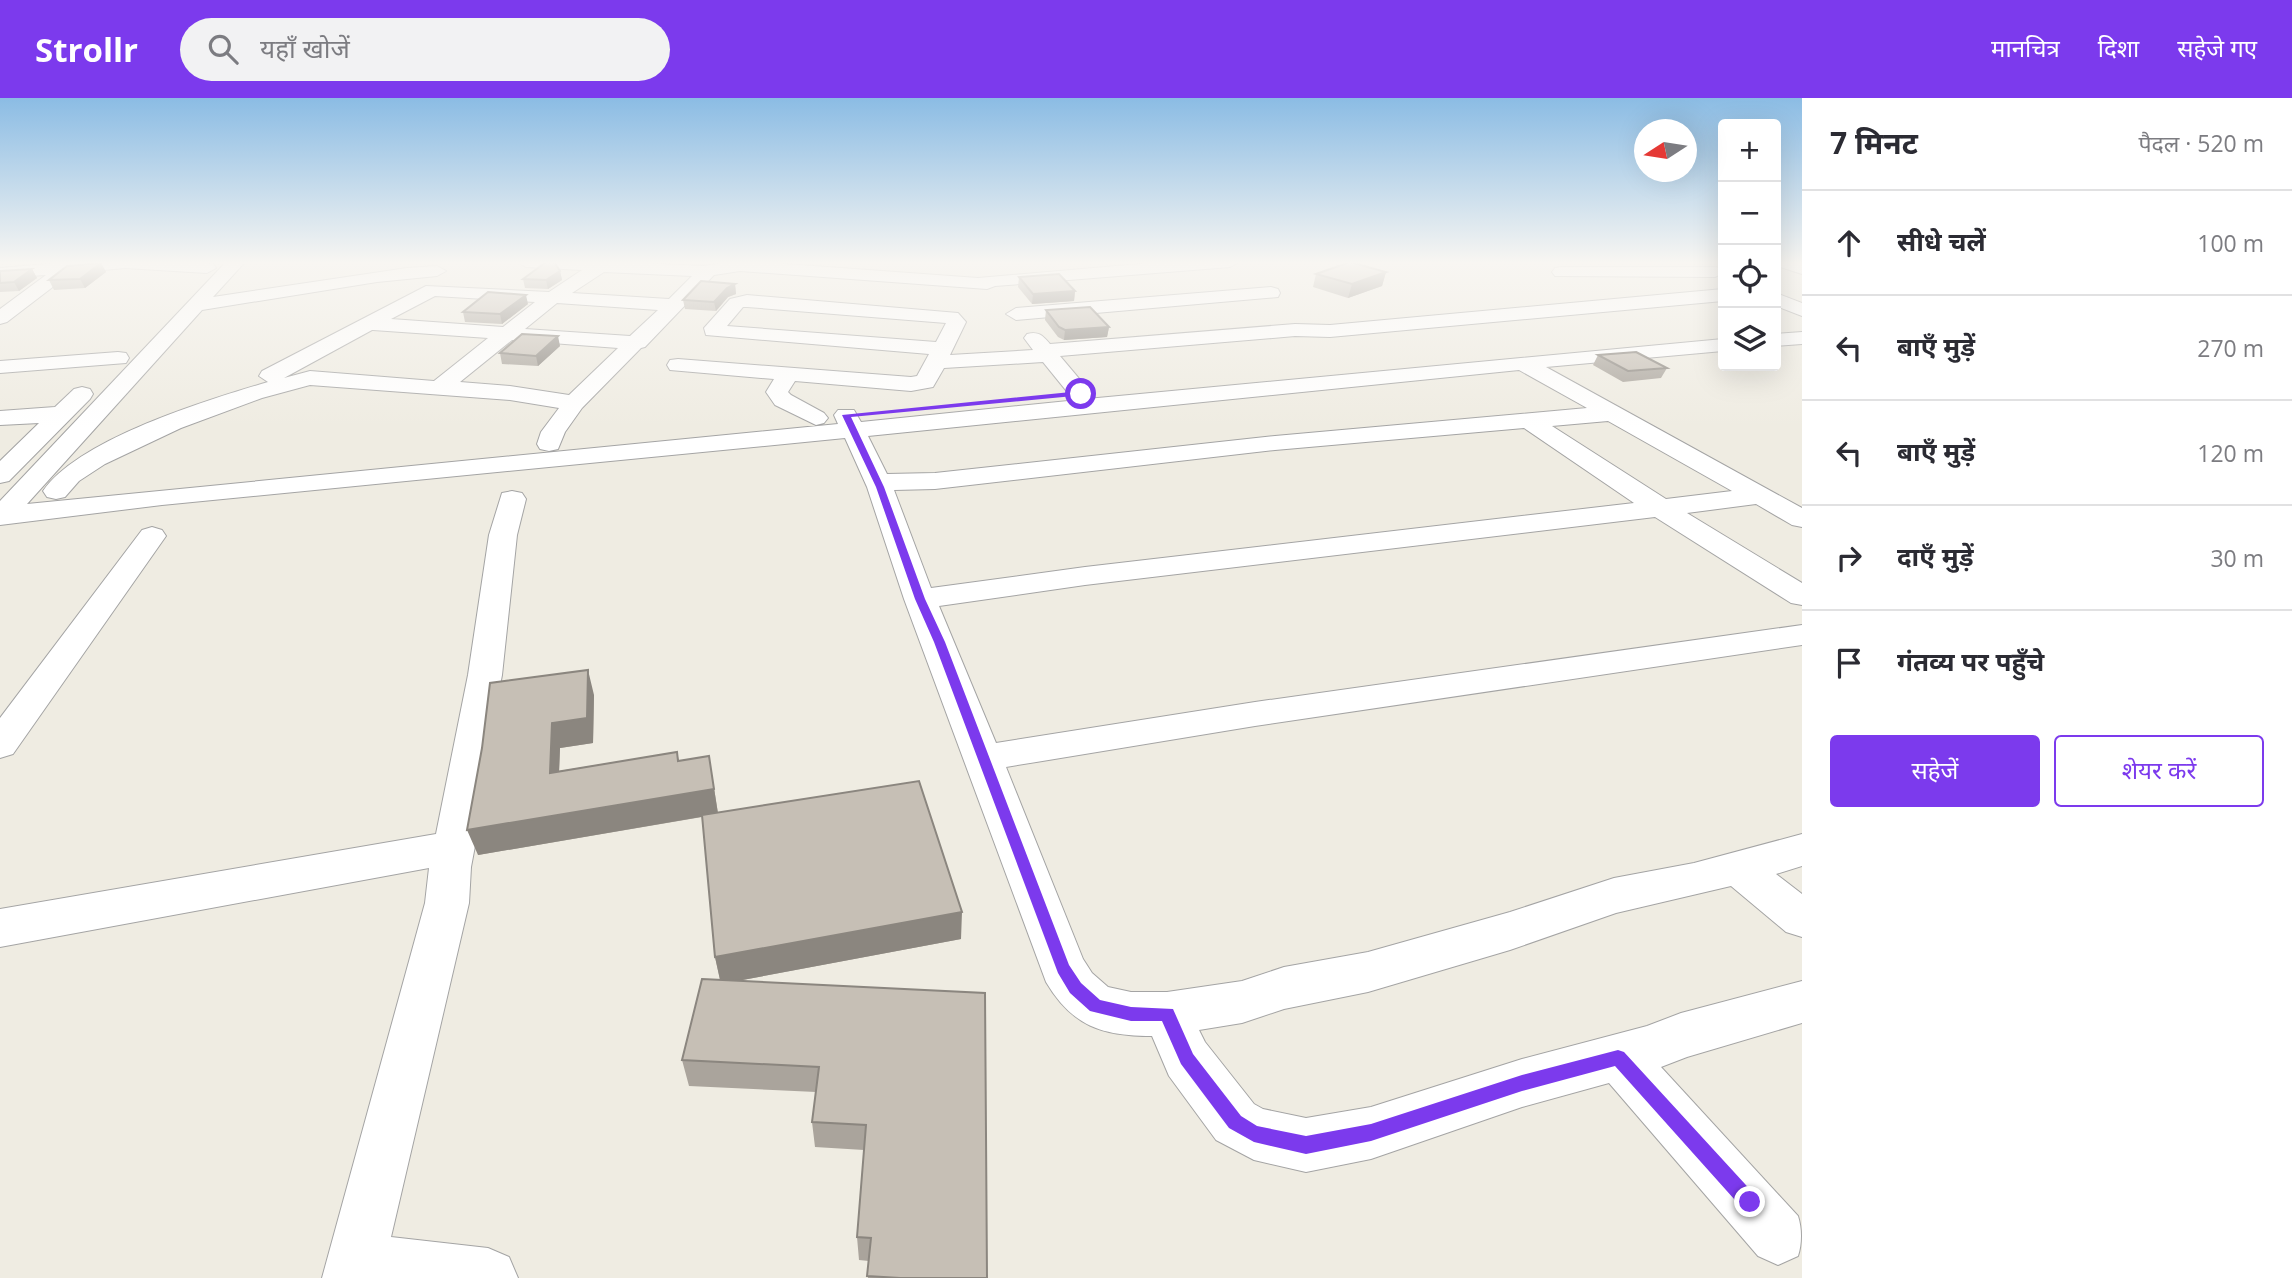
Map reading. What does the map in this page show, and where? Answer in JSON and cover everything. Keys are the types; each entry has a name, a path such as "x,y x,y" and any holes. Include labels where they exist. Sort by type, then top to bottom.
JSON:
{"street":[{"path":"0,475 158,317"},
{"path":"4,508 186,317"},
{"path":"238,397 254,385 383,317"},
{"path":"439,388 527,317"},
{"path":"549,444 553,432 574,403 664,317"},
{"path":"725,317 713,331 939,356 1048,353 1295,330 1330,331 1488,317"},
{"path":"678,365 911,384 925,382 956,322 951,317"},
{"path":"1019,317 1081,394"},
{"path":"1312,317 1330,331 1363,348"},
{"path":"370,324 638,343"},
{"path":"1781,328 1802,326"},
{"path":"4,508 1385,362 1665,336 1718,334"},
{"path":"1781,340 1802,338"},
{"path":"4,508 56,491 549,444 1524,364 1718,345"},
{"path":"0,367 118,358"},
{"path":"1524,364 1802,519"},
{"path":"788,374 778,392 783,400 838,421 877,482 1063,968 1075,988 1095,1006 1131,1014 1167,1014 1242,1002 1284,988 1368,972 1406,958 1510,931 1614,896 1738,868 1802,850"},
{"path":"56,491 59,483 68,475 90,461 238,397 310,378 540,396 574,403"},
{"path":"877,482 935,481 1182,452 1615,413"},
{"path":"0,418 62,414"},
{"path":"1526,419 1802,596"},
{"path":"920,599 1759,496"},
{"path":"488,1278 354,1271 447,903 470,772 475,722 485,675 500,576 503,535 512,499"},
{"path":"0,744 152,536"},
{"path":"983,758 1255,714 1802,635"},
{"path":"0,928 455,847"},
{"path":"1738,868 1802,919"},
{"path":"1167,1014 1187,1059 1235,1122 1254,1134 1306,1145 1371,1133 1522,1083 1802,1002"},
{"path":"1618,1057 1778,1236"}],"building":[{"path":"1051,317 1100,317 1109,327 1065,330"},
{"path":"522,334 558,336 536,356 500,353"},
{"path":"1636,352 1667,368 1628,371 1598,355"},
{"path":"588,670 587,718 552,723 550,773 677,752 678,761 709,756 714,789 467,830 482,748 490,683"},
{"path":"919,781 962,912 715,957 702,815"},
{"path":"702,979 985,993 987,1278 867,1276 871,1238 857,1237 866,1125 812,1122 819,1067 682,1060"}],"route":[{"path":"1081,394 846,415 880,487 920,599 1023,859 1038,905 1063,968 1075,988 1095,1006 1131,1014 1167,1014 1187,1059 1235,1122 1254,1134 1306,1145 1354,1134 1371,1133 1522,1083 1618,1057 1750,1202"}]}
